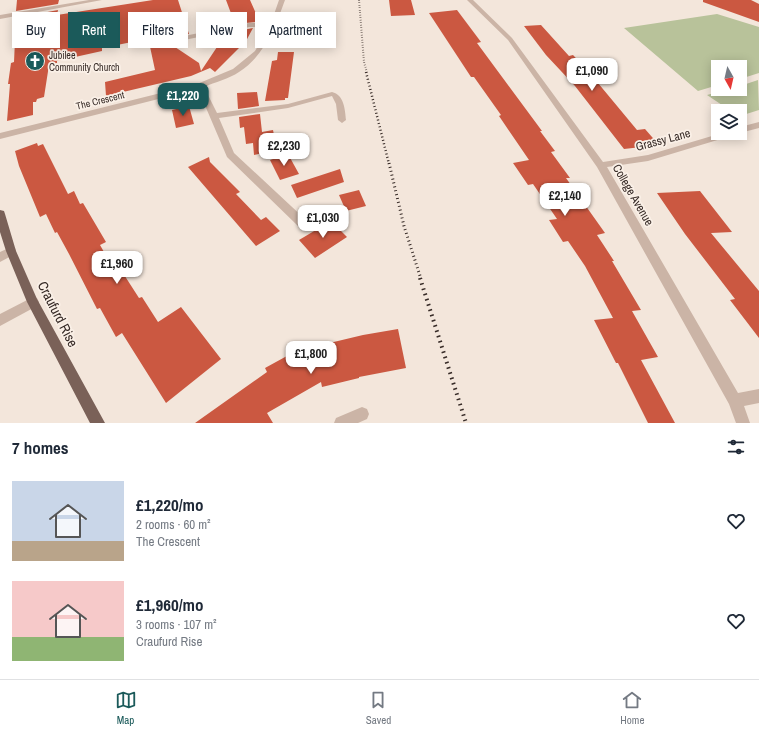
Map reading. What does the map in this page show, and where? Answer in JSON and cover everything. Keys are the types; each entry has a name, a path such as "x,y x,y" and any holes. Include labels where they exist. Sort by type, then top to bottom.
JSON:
{"main road":[{"name":"Craufurd Rise","path":"0,214 6,254 98,423"}],"street":[{"path":"0,17 99,0"},
{"name":"The Crescent","path":"278,12 282,0"},
{"name":"College Avenue","path":"470,0 510,39 601,165 735,401 742,423"},
{"path":"188,37 255,25"},
{"name":"The Crescent","path":"0,136 200,86 236,71 258,52 260,48"},
{"path":"200,86 230,155 302,223"},
{"path":"214,116 288,106 332,94 338,98 342,120"},
{"path":"747,128 759,125"},
{"name":"Grassy Lane","path":"601,165 648,158 711,139"},
{"path":"0,320 33,302"},
{"path":"735,401 759,396"},
{"path":"341,423 362,414"}],"green space":[{"path":"717,14 759,27 759,73 747,77 747,60 711,60 711,87 698,91 624,28"},
{"path":"758,80 759,110 747,114 747,104 720,104 707,95 711,94 711,96 747,96 747,84"}],"building":[{"path":"17,0 59,0 58,4 16,11"},
{"path":"153,0 178,0 182,12 128,12 128,43 120,44 120,12 76,12"},
{"path":"226,0 250,0 255,12 255,22 247,23 247,12 230,12"},
{"path":"389,0 411,0 415,15 391,16"},
{"path":"703,0 751,0 759,4 759,22 703,2"},
{"path":"58,10 58,12 48,12"},
{"path":"457,10 481,42 477,43 542,131 540,131 555,151 551,152 570,178 566,178 605,233 597,235 614,261 612,261 641,310 632,311 658,357 641,360 675,423 648,423 618,363 616,363 594,320 613,318 585,266 568,241 563,242 549,220 557,219 533,184 528,185 513,163 529,160 499,116 501,115 474,77 471,77 429,13"},
{"path":"68,13 68,48 102,48 102,51 57,61 57,63 49,65 44,97 37,99 36,102 33,102 33,115 7,121 10,84 8,84 11,63 14,62 15,48 60,48 60,15"},
{"path":"541,25 569,56 573,55 588,71 637,130 645,129 659,145 624,149 575,86 546,55 524,26"},
{"path":"253,28 247,39 247,29"},
{"path":"150,48 176,48 199,63 201,71 216,48 239,48 215,72 210,68 191,76 106,96 105,82 155,70"},
{"path":"278,52 294,52 288,98 285,98 285,100 265,101 272,61 277,60"},
{"path":"257,92 259,106 238,109 237,93"},
{"path":"189,106 194,124 176,128 172,110"},
{"path":"260,114 262,132 273,130 277,150 254,155 253,143 246,144 244,127 240,128 239,117"},
{"path":"37,143 38,146 43,144 68,194 74,191 80,204 83,203 106,242 100,245 116,273 121,270 139,298 142,297 158,322 181,307 221,359 166,403 122,333 116,337 100,308 97,309 69,254 57,232 55,233 46,214 40,217 19,166 15,151"},
{"path":"288,154 299,174 280,180 270,160"},
{"path":"209,157 210,162 240,192 236,194 261,220 266,217 280,231 256,246 188,167"},
{"path":"340,169 344,182 297,198 291,185"},
{"path":"359,190 366,206 346,211 339,195"},
{"path":"700,191 732,232 711,233 759,291 759,338 730,300 735,299 685,234 657,193"},
{"path":"331,221 347,237 315,258 299,240"},
{"path":"398,329 406,368 359,377 322,387 321,382 267,413 273,423 195,423 267,372 265,368 296,351 363,335"}],"railway":[{"path":"359,0 364,62 367,73"},
{"path":"366,72 389,164"},
{"path":"389,163 404,226 421,279"},
{"path":"420,278 466,423"}],"place":[{"name":"Jubilee Community Church","path":"35,61"}]}
